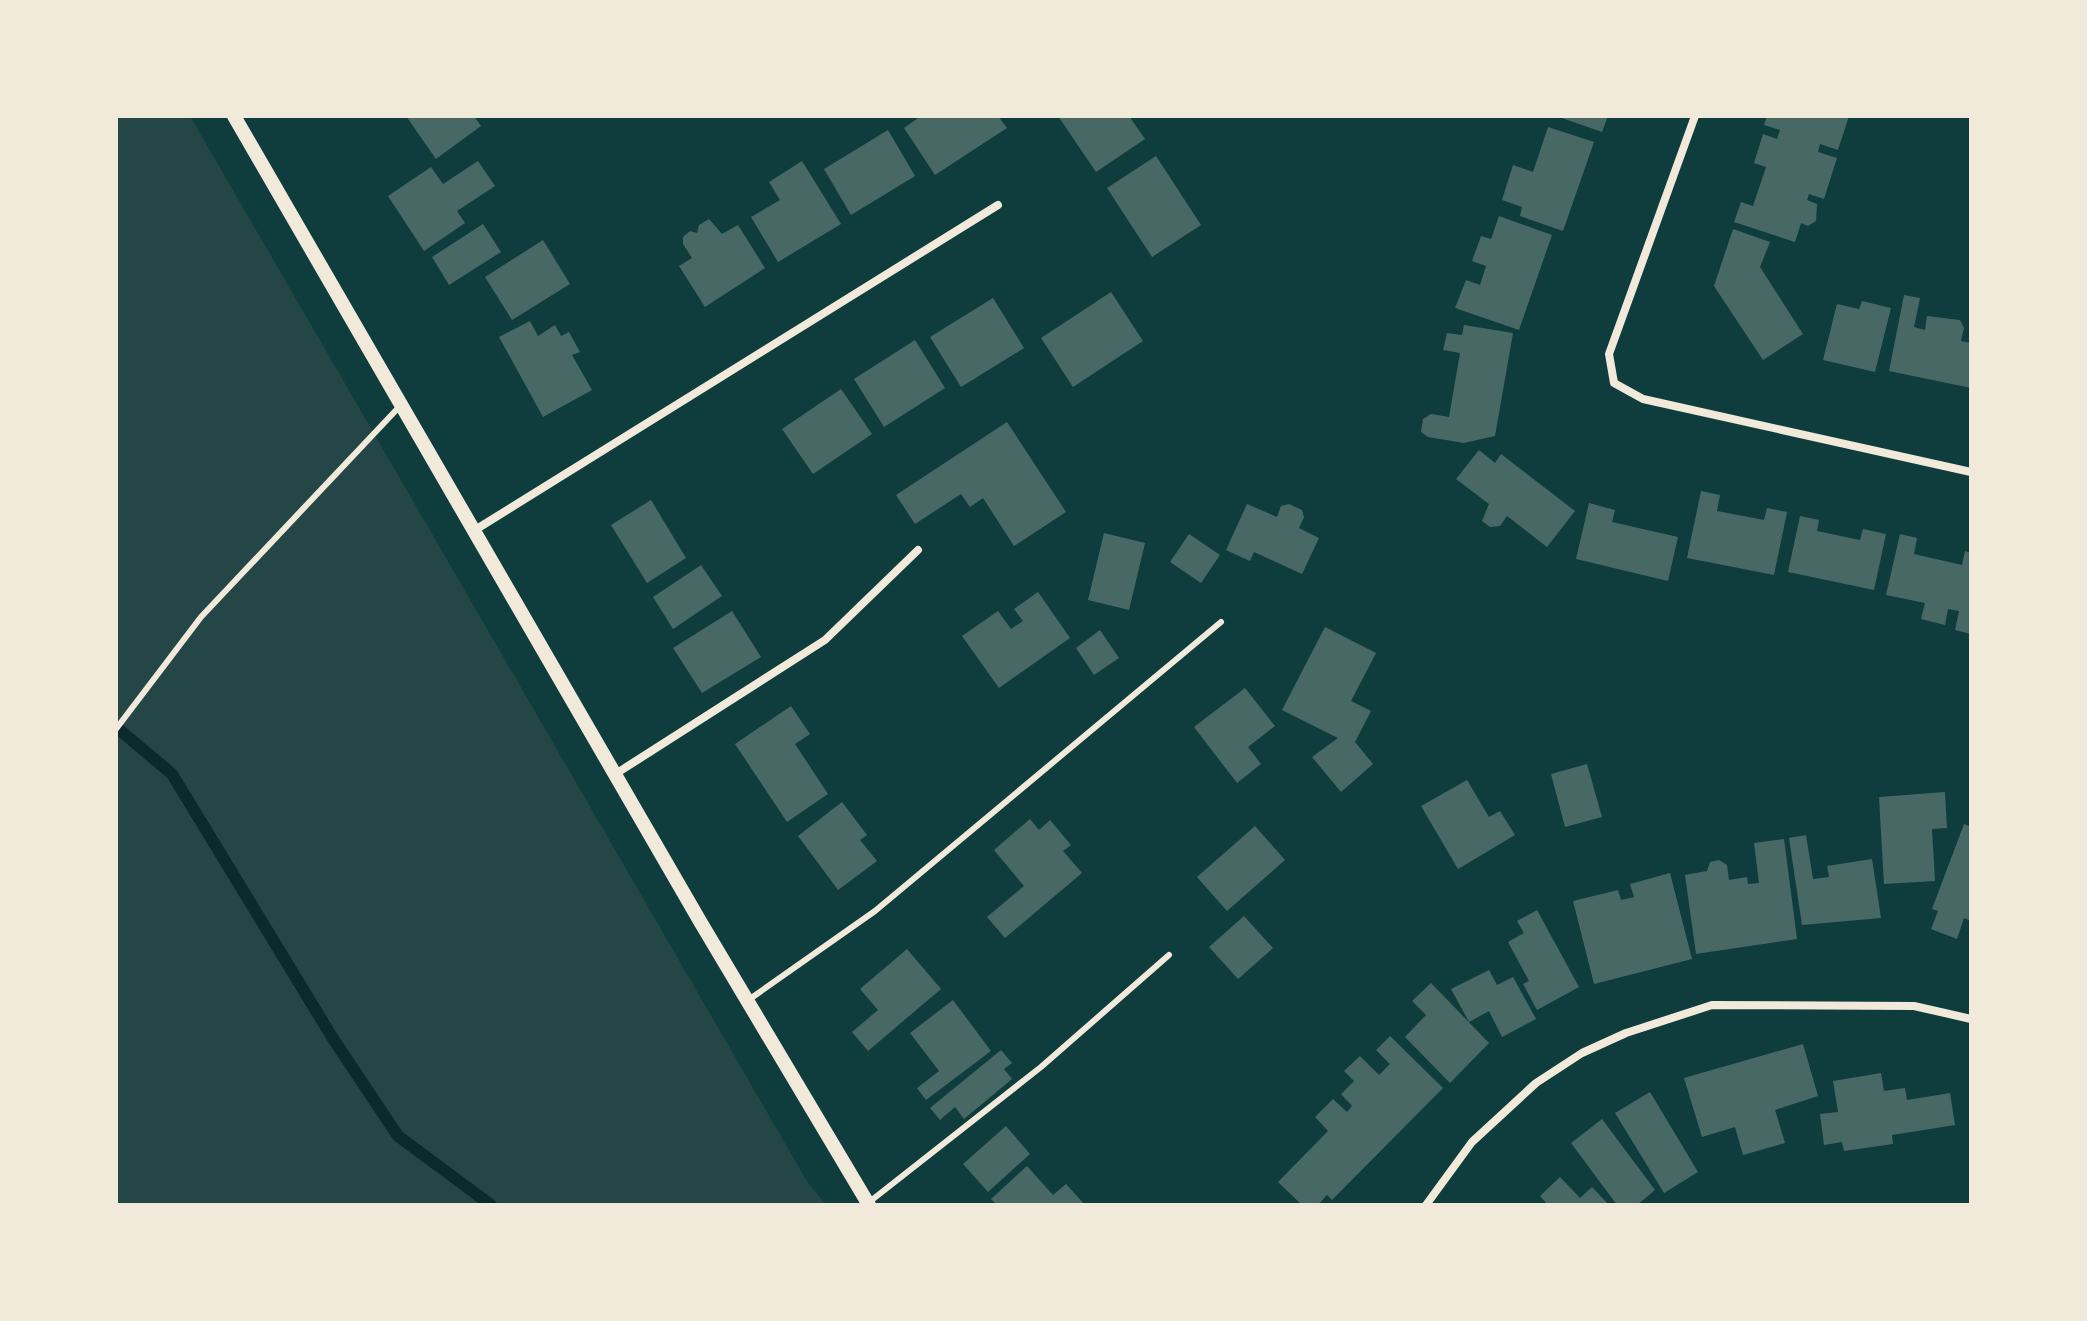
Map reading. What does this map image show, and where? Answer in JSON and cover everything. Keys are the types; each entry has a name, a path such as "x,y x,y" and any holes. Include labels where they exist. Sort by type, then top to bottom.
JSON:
{"street":[{"path":"234,116 747,1001 869,1204"},
{"path":"1695,116 1609,354 1614,383 1643,399 1971,472"},
{"path":"475,530 998,205"},
{"path":"617,773 825,640 918,550"},
{"path":"1426,1205 1472,1142 1536,1083 1582,1053 1626,1033 1712,1005 1914,1006 1971,1019"}],"lane":[{"path":"116,729 201,617 400,406"},
{"path":"747,1001 875,911 1221,622"},
{"path":"869,1204 1041,1067 1169,955"}],"shaded area":[{"path":"116,116 190,116 808,1183 826,1205 116,1205"}],"building":[{"path":"406,116 474,116 481,126 436,159"},
{"path":"921,116 998,116 1007,128 935,175 904,128"},
{"path":"1058,116 1129,116 1145,139 1096,172"},
{"path":"1556,116 1608,116 1602,132"},
{"path":"1767,116 1849,116 1838,150 1820,144 1818,152 1837,158 1824,199 1809,194 1807,200 1817,204 1816,221 1808,226 1801,223 1795,242 1734,222 1741,202 1753,206 1766,167 1754,163 1763,134 1777,139 1780,130 1764,125"},
{"path":"1548,127 1594,142 1563,231 1520,216 1522,207 1502,200 1513,165 1533,172"},
{"path":"888,130 915,176 851,215 824,169"},
{"path":"1156,156 1201,225 1152,257 1107,188"},
{"path":"478,161 495,186 457,211 465,223 424,251 388,196 431,167 443,184"},
{"path":"802,161 841,224 778,262 751,217 780,200 769,182"},
{"path":"1499,216 1552,235 1519,330 1455,308 1466,280 1480,285 1486,266 1472,261 1481,236 1491,239"},
{"path":"709,219 722,234 738,225 765,268 705,307 679,266 692,258 683,244 683,237 690,231 697,233 699,225"},
{"path":"483,224 501,252 449,285 432,257"},
{"path":"1733,229 1770,242 1760,267 1803,334 1763,360 1714,286"},
{"path":"543,240 570,284 512,320 485,277"},
{"path":"1111,292 1143,341 1073,387 1041,338"},
{"path":"1904,295 1920,298 1914,327 1925,330 1927,316 1960,320 1964,328 1961,341 1971,343 1971,388 1889,371"},
{"path":"993,298 1024,348 961,387 930,337"},
{"path":"1862,301 1891,308 1875,372 1823,360 1837,304 1859,309"},
{"path":"530,321 538,336 555,325 561,336 569,332 580,352 572,355 592,390 543,417 499,337"},
{"path":"1464,325 1513,333 1495,436 1464,443 1428,437 1421,432 1423,419 1431,414 1449,417 1460,353 1443,350 1447,333 1462,335"},
{"path":"915,340 945,388 884,427 854,379"},
{"path":"841,389 872,434 813,474 782,429"},
{"path":"1007,422 1066,512 1014,546 983,498 970,507 961,494 915,524 896,495"},
{"path":"1479,450 1495,463 1501,454 1575,511 1547,547 1507,516 1500,526 1490,527 1482,521 1489,504 1456,479"},
{"path":"1701,491 1720,495 1717,511 1764,520 1767,508 1787,512 1774,575 1687,558"},
{"path":"651,500 686,558 647,583 611,525"},
{"path":"1589,503 1615,510 1612,522 1678,537 1668,581 1576,559"},
{"path":"1247,504 1277,517 1281,506 1289,504 1302,510 1304,517 1299,528 1319,538 1302,574 1254,552 1250,561 1226,550"},
{"path":"1800,516 1819,520 1817,531 1860,540 1863,529 1886,534 1874,590 1788,572"},
{"path":"1104,533 1145,543 1129,610 1088,600"},
{"path":"1189,534 1220,555 1201,583 1170,562"},
{"path":"1900,534 1917,538 1914,554 1962,565 1965,551 1971,553 1971,634 1955,630 1959,611 1948,609 1945,625 1921,619 1925,603 1886,595"},
{"path":"701,565 722,596 673,629 653,597"},
{"path":"1038,592 1070,638 999,688 962,636 998,611 1011,629 1023,621 1014,609"},
{"path":"732,611 761,657 702,693 673,648"},
{"path":"1325,627 1376,653 1351,701 1371,711 1355,742 1373,764 1341,792 1312,757 1338,738 1282,710"},
{"path":"1100,630 1119,658 1094,675 1076,648"},
{"path":"1245,688 1275,726 1248,747 1261,764 1237,783 1194,727"},
{"path":"791,706 810,734 795,744 828,794 787,822 735,744"},
{"path":"1587,764 1602,817 1565,827 1551,774"},
{"path":"1467,780 1489,817 1500,811 1515,835 1458,869 1421,806"},
{"path":"1945,792 1947,828 1932,829 1935,881 1884,884 1879,797"},
{"path":"842,802 867,835 860,840 877,861 838,890 798,836"},
{"path":"1030,819 1039,830 1050,820 1071,845 1063,851 1082,873 1005,938 987,917 1024,886 994,850"},
{"path":"1964,824 1971,827 1971,921 1964,918 1957,939 1931,929 1938,911 1932,909"},
{"path":"1255,826 1285,860 1227,911 1197,877"},
{"path":"1806,835 1813,879 1829,877 1827,866 1872,859 1881,918 1802,925 1789,838"},
{"path":"1784,839 1797,939 1696,954 1685,875 1707,871 1710,862 1719,860 1727,865 1729,880 1747,877 1748,884 1759,883 1754,843"},
{"path":"1670,873 1692,959 1594,984 1573,901 1618,890 1621,900 1634,897 1630,884"},
{"path":"1537,910 1579,987 1537,1010 1523,984 1529,981 1508,942 1524,933 1517,921"},
{"path":"1244,916 1273,948 1238,979 1209,947"},
{"path":"907,949 941,989 868,1051 852,1032 878,1010 860,989"},
{"path":"1489,970 1497,985 1513,977 1536,1019 1502,1037 1489,1011 1469,1022 1451,989"},
{"path":"1431,983 1489,1043 1450,1083 1405,1037 1426,1015 1412,1001"},
{"path":"953,1000 991,1051 926,1100 917,1088 939,1071 910,1033"},
{"path":"1390,1036 1443,1088 1332,1200 1327,1195 1318,1205 1302,1205 1278,1182 1328,1131 1315,1117 1333,1099 1347,1112 1352,1106 1341,1094 1354,1081 1344,1071 1360,1056 1379,1075 1390,1064 1376,1050"},
{"path":"1803,1044 1818,1096 1775,1110 1785,1143 1743,1155 1735,1127 1702,1137 1684,1078"},
{"path":"1001,1050 1012,1063 1004,1069 1012,1079 964,1119 955,1107 940,1120 930,1108"},
{"path":"1881,1073 1884,1091 1905,1088 1907,1100 1950,1093 1955,1125 1892,1135 1893,1144 1844,1151 1842,1142 1824,1145 1820,1114 1838,1112 1833,1081"},
{"path":"1650,1092 1698,1172 1664,1193 1615,1113"},
{"path":"1602,1119 1655,1190 1637,1205 1617,1205 1571,1143"},
{"path":"1006,1126 1030,1154 988,1192 963,1164"},
{"path":"1027,1166 1053,1195 1066,1184 1085,1205 997,1205 991,1199"},
{"path":"1560,1177 1580,1198 1592,1187 1609,1205 1548,1205 1540,1196"}],"waterway":[{"path":"116,727 172,774 332,1037 398,1136 491,1205"}]}
